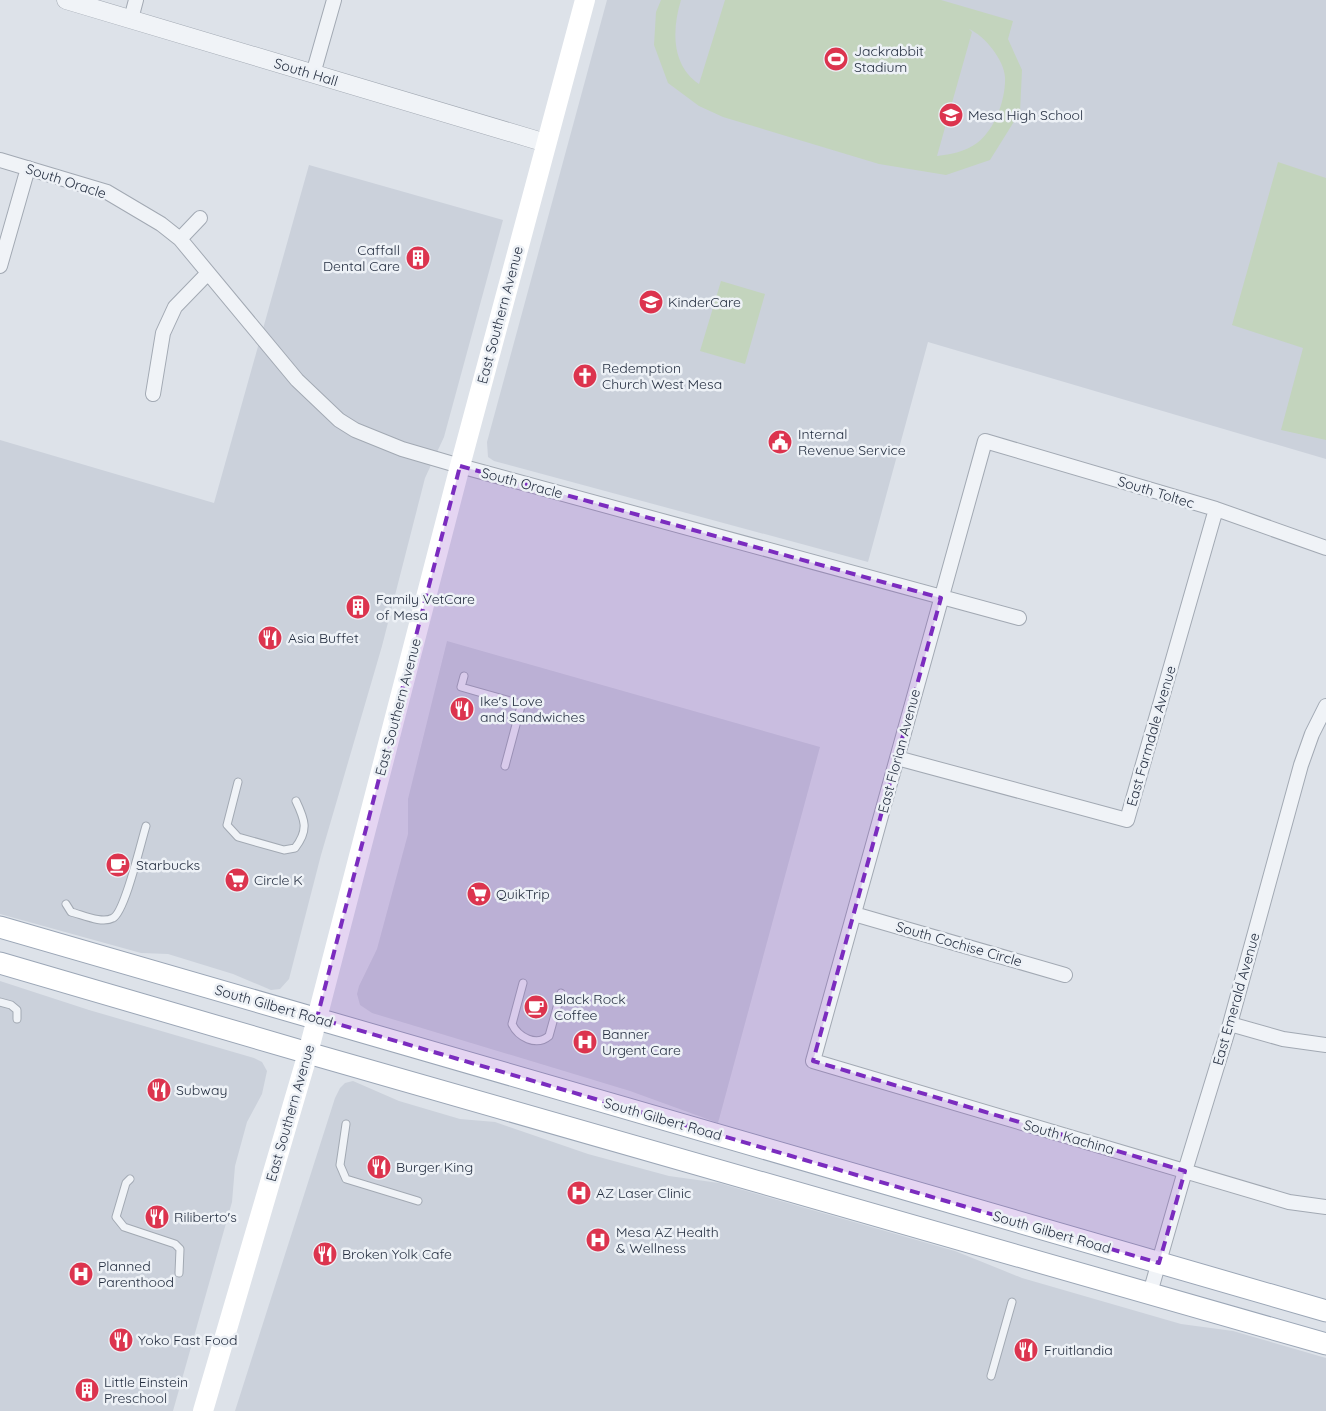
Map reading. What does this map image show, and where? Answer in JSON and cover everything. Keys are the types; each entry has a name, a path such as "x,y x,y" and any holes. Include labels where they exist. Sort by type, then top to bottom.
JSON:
{"main road":[{"name":"East Southern Avenue","path":"203,1411 308,1053 460,466 585,0"},
{"name":"South Gilbert Road","path":"0,927 1326,1312"},
{"path":"0,963 1326,1344"},
{"path":"695,1164 698,1130"}],"street":[{"name":"South Hall","path":"66,0 546,143"},
{"path":"131,19 136,0"},
{"path":"313,74 334,0"},
{"name":"South Oracle","path":"0,160 107,192 161,224 180,239 207,274 297,380 339,420 355,430 402,449 460,466 1019,618"},
{"path":"0,266 28,168"},
{"path":"180,239 200,218"},
{"path":"153,394 163,333 175,308 207,274"},
{"name":"South Toltec","path":"985,441 1216,509 1326,548"},
{"name":"East Florian Avenue","path":"813,1061 985,441"},
{"name":"East Farmdale Avenue","path":"897,758 1127,820 1216,509"},
{"name":"East Emerald Avenue","path":"1150,1293 1184,1171 1230,1024 1301,766 1312,734 1326,706"},
{"name":"South Cochise Circle","path":"854,914 1065,975"},
{"path":"1230,1024 1282,1039 1326,1045"},
{"name":"South Kachina","path":"813,1061 1289,1202 1326,1207"}],"lane":[{"path":"464,676 461,687 517,703 520,706 505,766"},
{"path":"238,782 227,825 238,838 284,850 295,848 306,831 305,821 296,801"},
{"path":"66,904 71,912 98,919 112,919 118,915 124,901 146,826"},
{"path":"523,982 512,1024 516,1033 536,1041 544,1040 549,1036 561,993"},
{"path":"0,1002 11,1005 17,1010 17,1019"},
{"path":"346,1124 340,1165 346,1178 418,1201"},
{"path":"130,1178 126,1184 116,1217 124,1226 175,1244 180,1249 179,1272"},
{"path":"991,1376 1012,1302"}],"highlighted area":[{"path":"460,466 941,598 813,1061 1185,1171 1159,1263 317,1018"}],"shaded area":[{"name":"Mesa High School","path":"607,0 1326,0 1326,459 928,342 868,562 494,461 488,457 487,442"},
{"path":"309,165 503,220 444,437 425,478 382,646 321,855 289,979 280,989 271,990 233,974 168,954 141,953 0,914 0,440 214,503"},
{"path":"447,641 820,747 718,1123 630,1091 372,1013 360,1005 357,994 359,986 377,949 408,834 408,799"},
{"path":"0,981 89,1010 254,1058 262,1062 267,1071 262,1094 247,1122 235,1166 232,1202 173,1411 0,1411"},
{"path":"353,1081 399,1101 460,1119 495,1122 588,1154 669,1176 719,1183 955,1251 1022,1278 1181,1324 1233,1331 1326,1358 1326,1411 235,1411 335,1098 345,1083"}],"green space":[{"name":"Jackrabbit Stadium","path":"661,0 681,0 676,23 676,46 683,67 699,84 725,0 941,0 1013,21 1008,39 1022,70 1020,112 990,160 946,175 879,164 723,117 699,106 668,83 654,45 656,12","holes":["969,29 975,32 993,49 1001,63 1005,77 1004,95 994,122 977,143 963,151 937,156 972,32"]},
{"path":"1278,162 1326,178 1326,440 1281,430 1303,348 1232,325"},
{"path":"721,281 765,294 745,364 700,351"}],"place":[{"name":"Jackrabbit Stadium","path":"836,59"},
{"name":"Mesa High School","path":"951,115"},
{"name":"Caffall Dental Care","path":"418,258"},
{"name":"KinderCare","path":"651,302"},
{"name":"Redemption Church West Mesa","path":"585,376"},
{"name":"Internal Revenue Service","path":"780,442"},
{"name":"Family VetCare of Mesa","path":"358,607"},
{"name":"Asia Buffet","path":"270,638"},
{"name":"Ike's Love and Sandwiches","path":"462,709"},
{"name":"Starbucks","path":"118,865"},
{"name":"Circle K","path":"237,880"},
{"name":"QuikTrip","path":"479,894"},
{"name":"Black Rock Coffee","path":"536,1007"},
{"name":"Banner Urgent Care","path":"585,1042"},
{"name":"Subway","path":"159,1090"},
{"name":"Burger King","path":"379,1167"},
{"name":"AZ Laser Clinic","path":"579,1193"},
{"name":"Riliberto's","path":"157,1217"},
{"name":"Mesa AZ Health & Wellness","path":"598,1240"},
{"name":"Broken Yolk Cafe","path":"325,1254"},
{"name":"Planned Parenthood","path":"81,1274"},
{"name":"Yoko Fast Food","path":"121,1340"},
{"name":"Fruitlandia","path":"1026,1350"},
{"name":"Little Einstein Preschool","path":"87,1390"}]}
